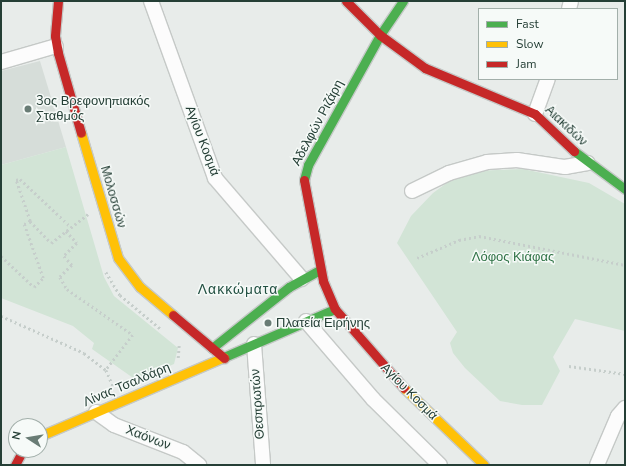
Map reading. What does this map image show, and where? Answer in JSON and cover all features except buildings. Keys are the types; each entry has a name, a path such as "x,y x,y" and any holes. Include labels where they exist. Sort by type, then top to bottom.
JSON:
{"street":[{"name":"Μολοσσών","path":"58,1 56,46 118,258 140,287 224,358"},
{"name":"Αγίου Κοσμά","path":"151,1 216,178 302,279"},
{"name":"Αιακιδών","path":"346,1 380,34 424,68 535,114 588,163 625,189"},
{"name":"Αδελφών Ριζάρη","path":"320,270 304,183 304,173 380,34 403,1"},
{"path":"1,62 56,46"},
{"path":"535,114 548,80"},
{"path":"412,191 449,173 487,162 517,160 565,167 588,163"},
{"path":"212,348 302,279 320,270"},
{"name":"Αγίου Κοσμά","path":"320,270 335,309 394,378 484,465"},
{"name":"Λίνας Τσαλδάρη","path":"48,433 335,309"},
{"path":"306,321 363,388 440,465"},
{"name":"Θεσπρωτών","path":"254,344 263,465"},
{"path":"597,465 618,416 625,408"},
{"name":"Χαόνων","path":"96,412 114,425 183,452 199,465"}],"path":[{"path":"71,227 20,179 16,180 30,221 51,243 89,214"},
{"path":"87,206 91,221"},
{"path":"1,256 34,287 43,278 24,224 30,221"},
{"path":"66,231 77,243 64,256 72,265 60,277 67,289 133,335 106,370"},
{"path":"417,258 459,240 479,236 625,265"},
{"path":"104,266 120,295 163,331"},
{"path":"1,316 73,347 106,370 116,392"},
{"path":"175,341 181,346 178,363"},
{"path":"569,366 625,374"}],"shaded area":[{"name":"3ος Βρεφονηπιακός Σταθμός","path":"40,61 66,147 1,165 1,71"}],"green space":[{"path":"66,147 104,277 114,296 178,348 174,364 136,380 92,349 94,343 73,326 1,298 1,165"},
{"name":"Λόφος Κιάφας","path":"523,169 589,183 625,204 625,331 575,319 553,357 560,371 542,405 522,405 500,401 465,368 453,353 450,343 457,332 397,243 411,216 433,193 451,180 473,171"}],"traffic: fast":[{"path":"304,180 308,165 380,35 403,1"},
{"path":"574,151 625,189"},
{"path":"212,348 289,287 320,270"},
{"path":"224,357 335,309"}],"traffic: slow":[{"path":"81,133 118,258 140,287 173,315"},
{"path":"48,433 224,357"},
{"path":"404,388 484,465"}],"traffic: jam":[{"path":"58,1 55,36 58,53 81,133"},
{"path":"346,1 380,35 425,68 535,114 574,151"},
{"path":"304,180 323,281 335,309 404,388"},
{"path":"173,315 224,358"},
{"path":"15,465 19,458"}],"place":[{"name":"3ος Βρεφονηπιακός Σταθμός","path":"28,109"},
{"name":"Πλατεία Ειρήνης","path":"268,323"}],"district":[{"name":"Λακκώματα","path":"238,290"}]}
